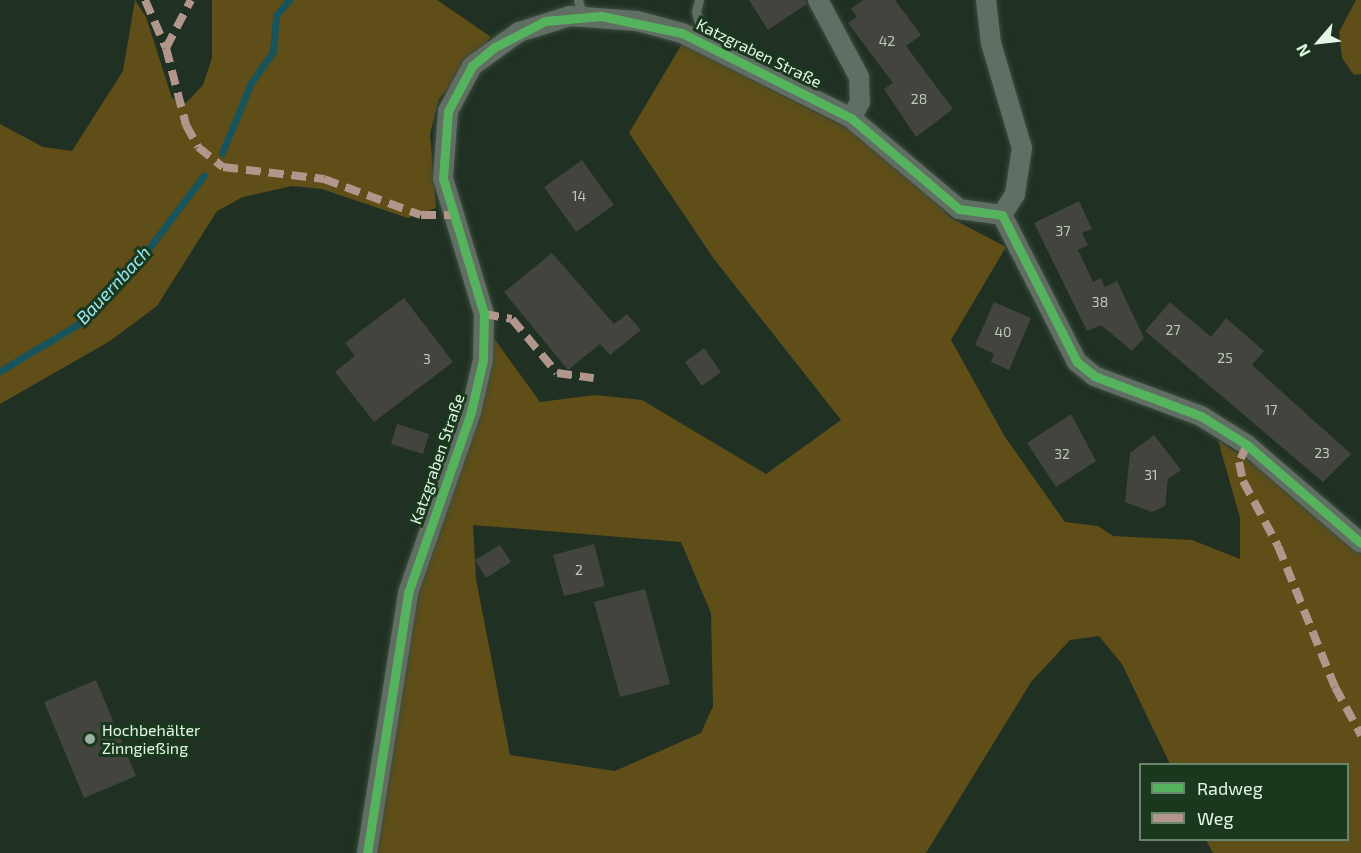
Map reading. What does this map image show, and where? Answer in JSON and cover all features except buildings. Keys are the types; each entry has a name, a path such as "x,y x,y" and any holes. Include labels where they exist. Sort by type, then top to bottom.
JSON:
{"street":[{"path":"818,0 859,77 860,102 851,118"},
{"path":"986,0 991,43 1022,148 1015,194 1002,215 1077,362 1094,376 1201,416 1247,445 1361,543"},
{"name":"Katzgraben Straße","path":"367,853 408,592 471,412 483,360 484,314 443,178 448,111 472,66 495,47 545,21 580,8 637,21 705,43 851,118 959,208 1002,215"}],"lane":[{"path":"699,0 696,12 705,43"}],"shaded area":[{"path":"135,0 146,17 172,98 186,103 203,85 212,58 212,0 437,0 491,37 439,99 430,134 436,208 408,218 322,189 292,186 243,197 217,211 157,306 110,341 0,404 0,124 43,147 72,151 123,71"},
{"path":"1356,0 1361,0 1361,74 1354,75 1342,58 1339,32"},
{"path":"682,44 856,133 891,158 951,218 1006,247 951,340 1005,437 1065,522 1098,526 1113,536 1192,540 1240,559 1240,518 1218,440 1270,476 1361,554 1361,853 1213,853 1207,841 1349,841 1349,763 1170,763 1122,664 1099,636 1070,640 1031,682 926,853 374,853 416,594 483,404 493,337 540,402 595,395 642,400 766,474 841,420 714,259 629,133","holes":["473,525 681,542 711,613 713,706 701,733 615,771 510,755 476,579"]}],"waterway":[{"name":"Bauernbach","path":"222,153 251,83 273,51 276,15 289,0"},
{"name":"Bauernbach","path":"0,371 77,325 140,260 204,175"}],"marked path":[{"path":"145,0 166,48 186,125 198,147 223,167 324,179 421,215 451,215"},
{"path":"166,48 191,0"},
{"path":"484,314 512,319 557,373 594,378"},
{"path":"1247,445 1239,462 1243,481 1278,546 1335,687 1361,735"}],"cycle path":[{"path":"367,853 408,593 471,412 483,360 484,314 443,178 448,111 472,66 495,47 545,21 601,16 682,33 851,118 959,209 1002,215 1077,362 1094,376 1201,416 1247,445 1361,543"}],"place":[{"name":"Hochbehälter Zinngießing","path":"90,739"}]}
